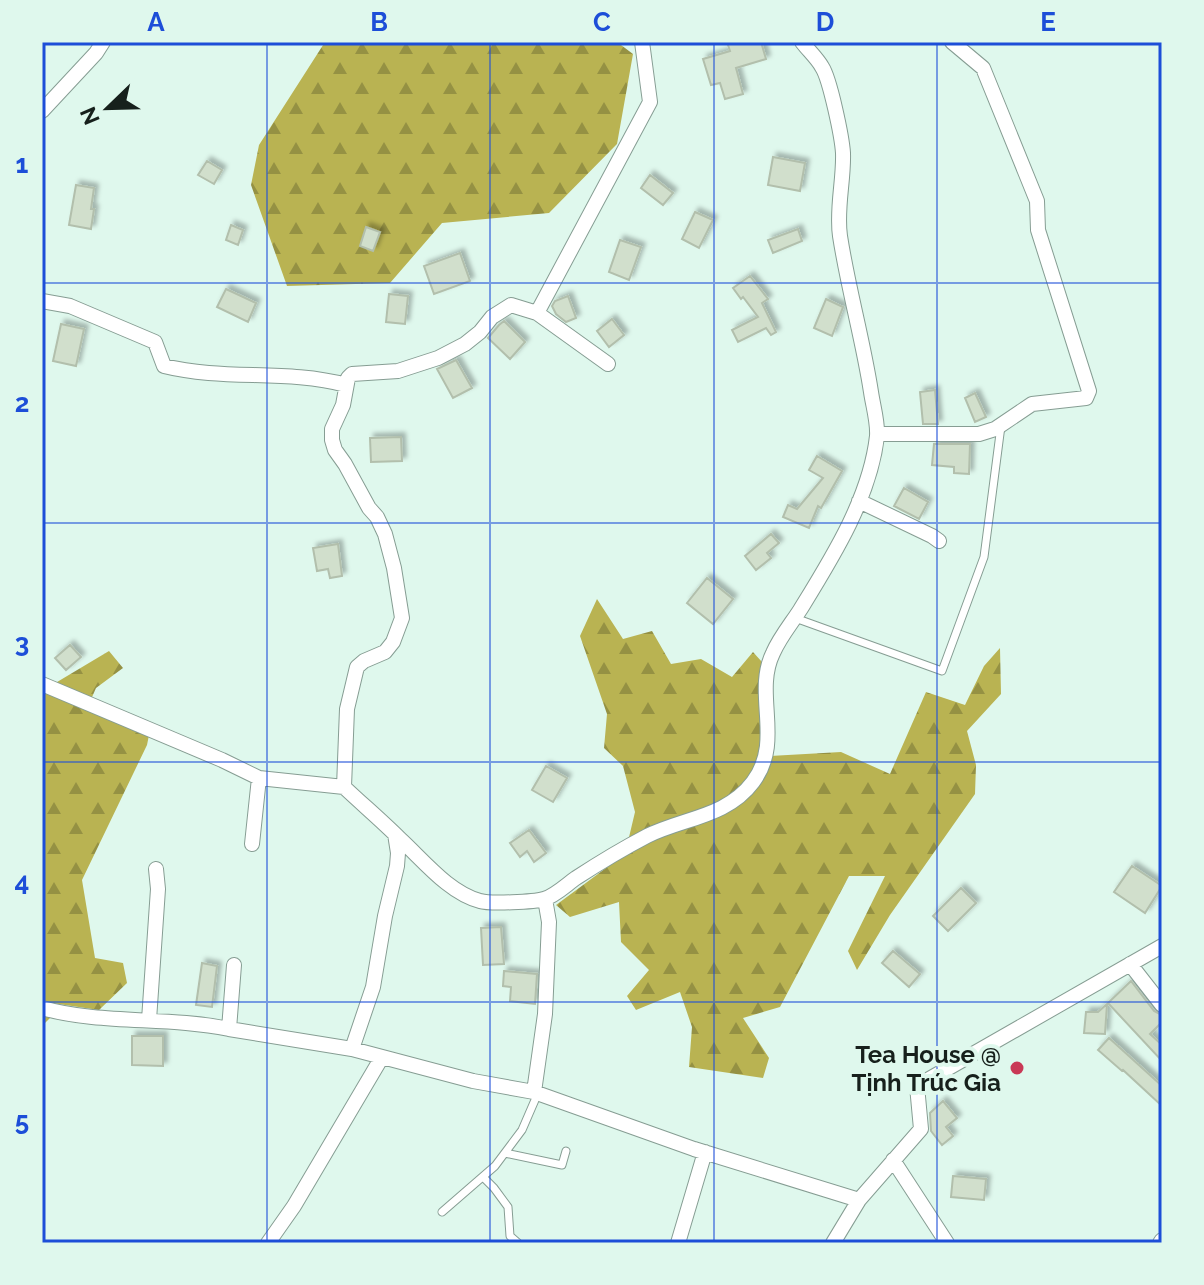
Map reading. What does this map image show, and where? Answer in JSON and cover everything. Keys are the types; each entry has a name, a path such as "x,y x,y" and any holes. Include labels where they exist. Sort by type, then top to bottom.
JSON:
{"street":[{"path":"42,111 103,42"},
{"path":"537,313 650,102 642,42"},
{"path":"42,684 259,778 344,787 442,878 482,902 545,899 619,850 663,828 716,812 735,800 753,781 764,761 769,735 766,695 771,655 824,570 859,501 877,434 866,359 840,232 843,151 824,69 802,42"},
{"path":"877,434 979,434 995,429 1032,404 1086,398 1089,391 1038,230 1037,201 983,68 952,42"},
{"path":"42,301 70,306 155,342 164,366 211,374 324,379 346,385"},
{"path":"344,787 346,717 357,667 385,652 398,632 402,618 385,534 332,440 332,429 343,405 348,378 352,374 398,371 438,358 465,344 492,317 511,305 537,313 608,364"},
{"path":"859,501 939,541"},
{"path":"252,844 259,778"},
{"path":"352,1049 373,987 397,866 395,834"},
{"path":"149,1020 158,889 156,869"},
{"path":"536,1092 545,1014 549,922 545,899"},
{"path":"833,1243 859,1200 921,1129 917,1086 1162,946"},
{"path":"1130,964 1162,1005"},
{"path":"229,1029 234,965"},
{"path":"42,1008 78,1017 185,1022 352,1049 473,1081 536,1092 705,1152 859,1200"},
{"path":"268,1243 294,1206 382,1057"},
{"path":"678,1243 705,1152"},
{"path":"893,1160 947,1243"}],"lane":[{"path":"795,618 942,671 984,557 1001,424"},
{"path":"442,1212 495,1166 522,1130 536,1092"},
{"path":"505,1153 562,1165 566,1151"},
{"path":"483,1177 508,1207 510,1236 518,1243"}],"green space":[{"path":"325,42 617,42 633,54 617,144 549,213 442,223 390,283 287,286 251,185 259,145"},
{"path":"597,599 623,639 652,631 671,664 701,659 732,677 753,652 770,671 770,756 841,752 890,774 926,692 965,705 984,666 1000,648 1001,694 967,731 976,765 975,794 890,915 857,970 848,951 885,876 849,876 780,1007 743,1018 769,1058 763,1078 689,1067 692,1027 680,992 636,1010 627,996 649,970 621,942 619,902 570,917 556,905 625,854 635,812 623,766 604,748 607,714 580,636"},
{"path":"109,651 123,668 96,688 89,704 151,725 147,745 82,880 95,958 123,963 127,983 99,1010 45,1002 50,1018 42,1026 42,691"}],"building":[{"path":"727,42 761,42 766,59 736,68 743,94 725,99 720,83 711,85 703,59 730,51"},
{"path":"773,157 805,163 800,191 768,185"},
{"path":"207,161 222,170 214,184 198,175"},
{"path":"650,175 673,193 663,205 641,188"},
{"path":"76,185 94,188 91,229 69,225"},
{"path":"695,212 713,220 699,248 682,239"},
{"path":"231,225 243,230 238,245 226,240"},
{"path":"366,227 380,232 373,251 360,246"},
{"path":"798,229 802,241 773,253 768,240"},
{"path":"620,240 641,247 629,280 609,272"},
{"path":"460,253 470,281 434,294 424,266"},
{"path":"750,276 768,299 762,303 776,332 771,335 766,328 738,342 732,330 758,317 733,288"},
{"path":"226,289 256,303 248,322 217,307"},
{"path":"389,294 408,296 405,324 386,322"},
{"path":"568,296 576,318 566,322 552,306 555,301"},
{"path":"826,299 843,307 832,336 814,328"},
{"path":"612,319 624,335 609,347 597,331"},
{"path":"504,321 525,342 510,359 488,338"},
{"path":"61,324 84,329 76,366 53,361"},
{"path":"456,360 472,388 453,398 437,369"},
{"path":"935,390 938,424 923,424 920,392"},
{"path":"975,393 986,417 975,422 965,398"},
{"path":"401,437 402,461 371,462 370,438"},
{"path":"934,444 970,444 969,474 954,473 954,467 932,465"},
{"path":"817,456 842,471 821,508 818,506 809,528 783,517 788,505 797,509 823,478 809,470"},
{"path":"904,488 928,502 919,519 894,506"},
{"path":"771,534 779,543 767,553 771,558 756,570 745,556"},
{"path":"338,544 342,576 330,578 328,569 317,571 313,548"},
{"path":"707,578 733,599 713,624 687,603"},
{"path":"70,645 81,657 66,670 55,658"},
{"path":"546,766 567,778 553,802 532,790"},
{"path":"529,830 546,853 534,862 527,851 520,857 510,843"},
{"path":"1132,866 1162,886 1145,913 1114,892"},
{"path":"961,888 976,903 948,931 933,916"},
{"path":"501,927 504,964 483,965 481,928"},
{"path":"893,951 920,974 909,987 882,963"},
{"path":"202,963 217,966 212,1007 196,1005"},
{"path":"504,971 537,974 535,1004 510,1001 511,987 503,986"},
{"path":"1131,981 1154,1011 1162,1015 1162,1022 1150,1034 1162,1045 1162,1061 1108,1003"},
{"path":"1107,1004 1105,1034 1084,1033 1086,1012 1098,1012"},
{"path":"132,1036 163,1036 163,1066 132,1065"},
{"path":"1109,1038 1162,1086 1162,1106 1098,1050"},
{"path":"943,1101 957,1118 946,1127 953,1136 942,1145 931,1131 930,1113"},
{"path":"953,1176 986,1179 984,1200 951,1197"}],"place":[{"name":"Tea House @ Tịnh Trúc Gia","path":"1017,1068"}]}
